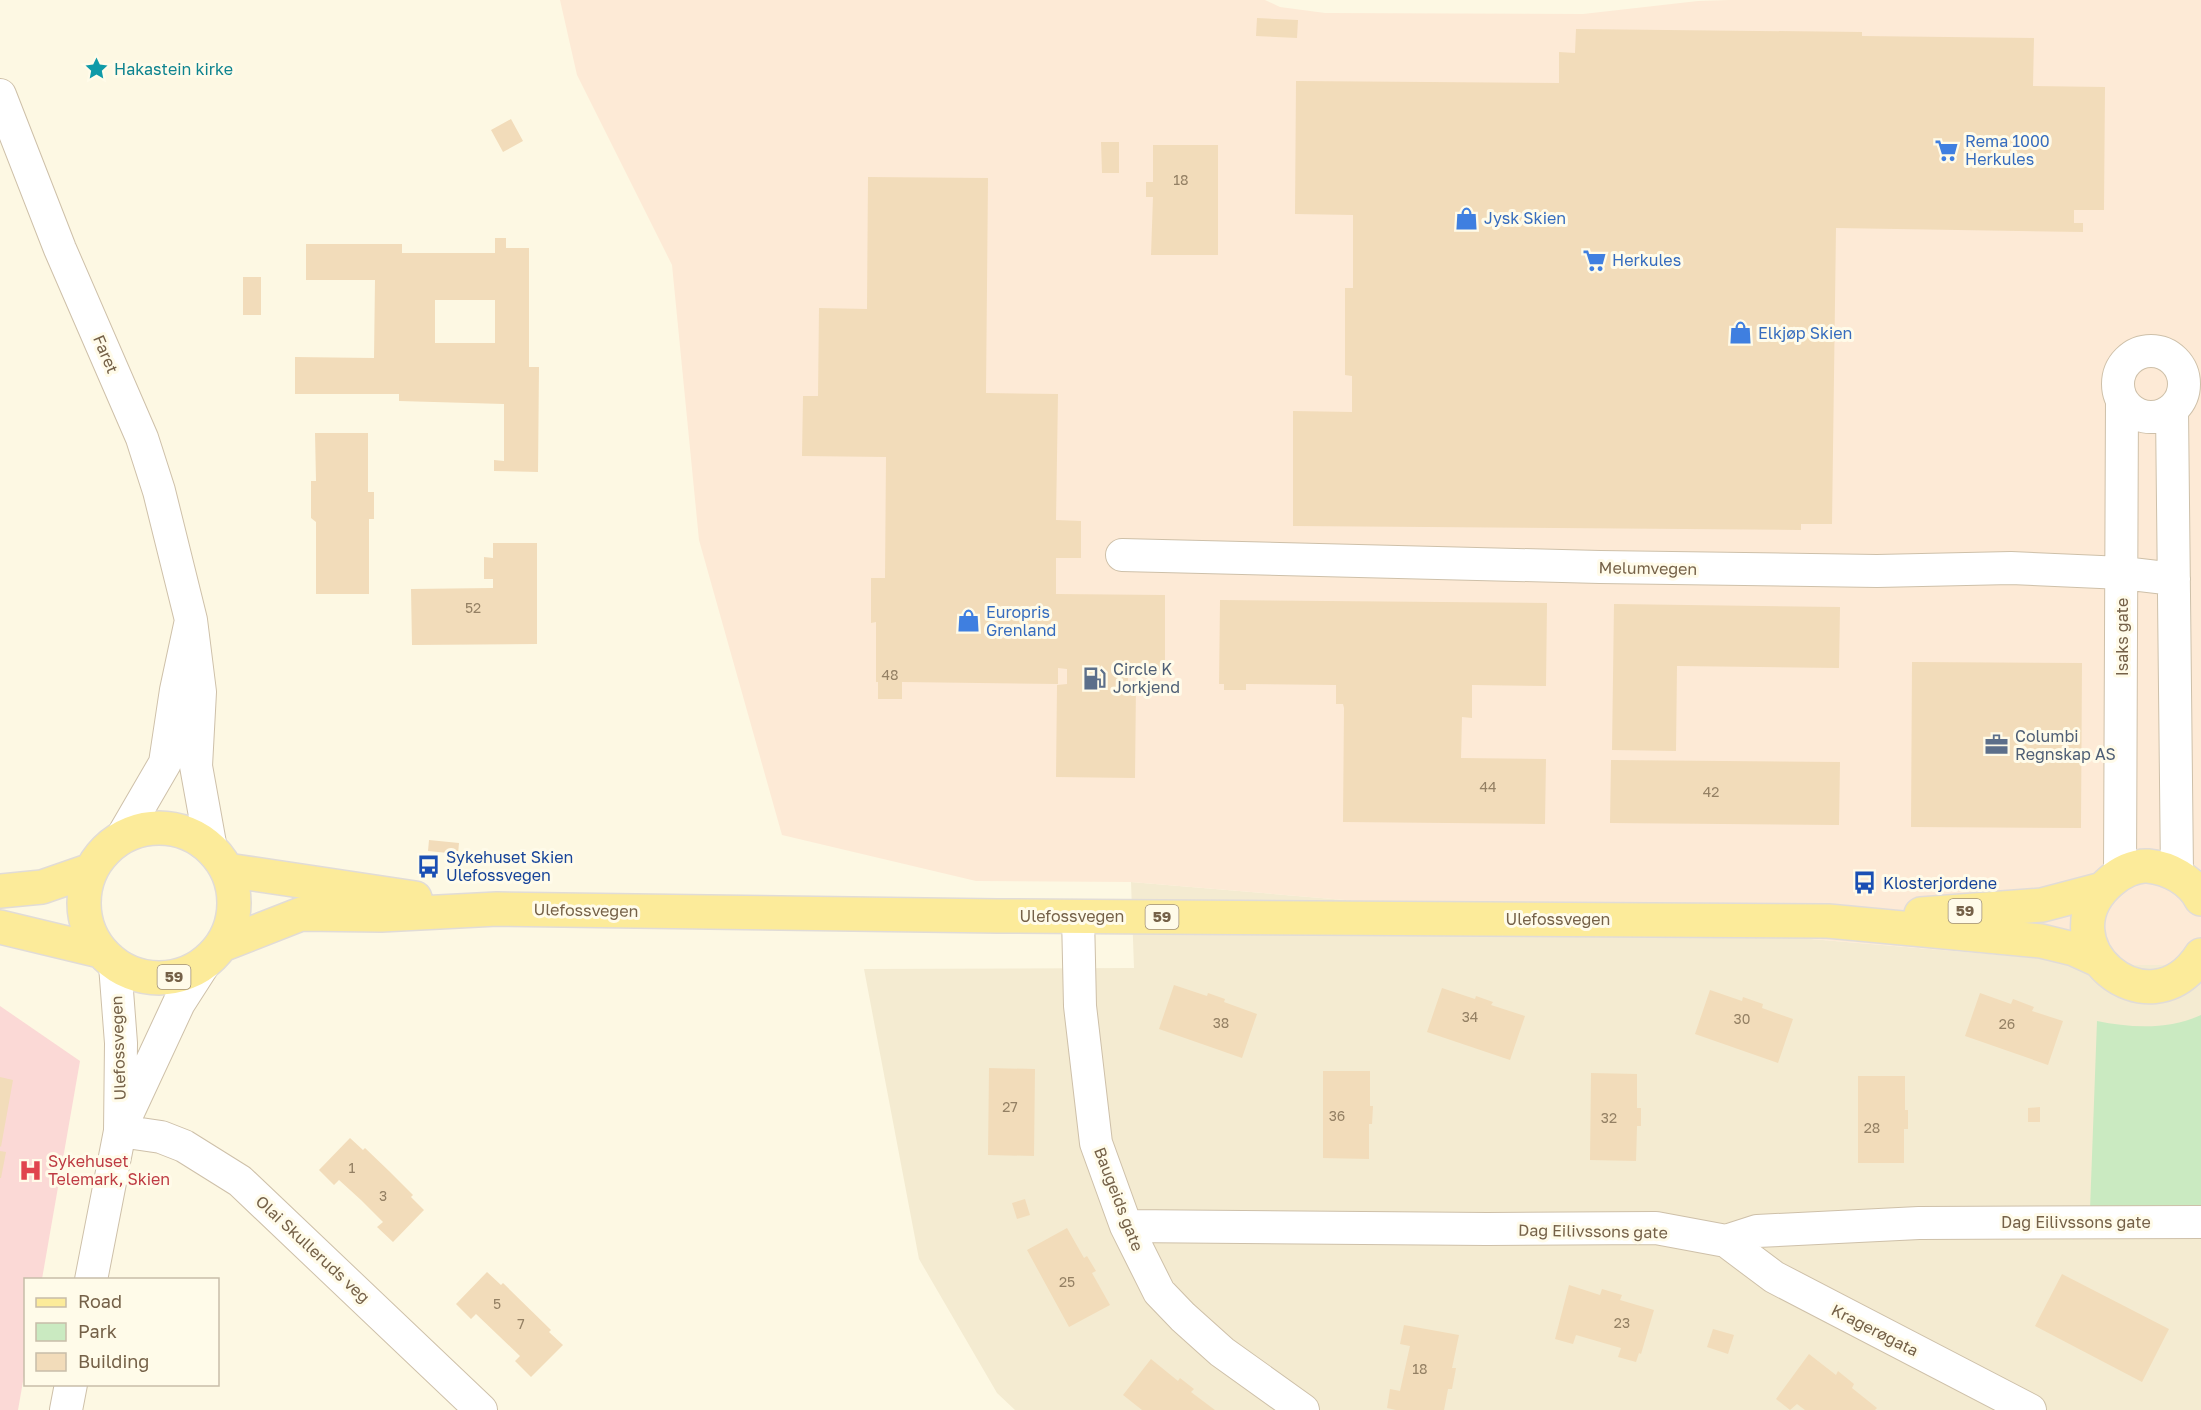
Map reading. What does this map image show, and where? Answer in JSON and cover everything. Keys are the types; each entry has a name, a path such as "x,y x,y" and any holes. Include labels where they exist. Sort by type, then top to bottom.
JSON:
{"main road":[{"name":"59","path":"108,958 90,934 84,914 84,892 91,870 104,852 122,837 143,829 166,828 190,835 219,860"},
{"name":"Ulefossvegen","path":"219,860 378,893 497,909"},
{"path":"213,955 232,921 233,912 234,895 219,860"},
{"name":"59","path":"2110,881 2147,866 2177,874 2198,892 2201,898"},
{"path":"0,891 42,887 91,870"},
{"name":"Ulefossvegen","path":"213,955 301,914 381,915 497,909 998,916 1828,921 2042,905 2110,881"},
{"path":"2096,958 2090,946 2088,926 2090,909 2110,881"},
{"name":"Ulefossvegen","path":"1828,921 2041,941 2074,949 2096,958"},
{"name":"59","path":"0,927 108,958 133,975 153,979 180,976 213,955"},
{"name":"59","path":"2096,958 2118,979 2138,986 2152,987 2175,981 2199,960"}],"street":[{"name":"Faret","path":"0,95 60,249 142,438 159,491 191,620 200,692 196,766 219,860"},
{"name":"Isaks gate","path":"2110,881 2123,573 2122,401 2118,390 2120,373 2124,364 2138,354 2159,352 2178,365 2184,387 2181,398 2172,410 2177,874"},
{"path":"2122,401 2130,410 2143,416 2159,417 2172,410"},
{"name":"Melumvegen","path":"1122,555 1600,567 1876,571 2011,568 2123,573 2174,579"},
{"name":"Faret","path":"122,837 165,763 191,620"},
{"name":"Baugeids gate","path":"1078,916 1080,1006 1096,1143 1126,1227 1159,1292 1183,1317 1246,1370 1303,1410"},
{"name":"Ulefossvegen","path":"120,1131 179,1003 213,955"},
{"name":"Ulefossvegen","path":"91,1278 120,1131 121,1042 108,958"},
{"name":"Olai Skulleruds veg","path":"120,1131 161,1137 184,1146 240,1181 481,1410"},
{"name":"Dag Eilivssons gate","path":"1126,1227 1656,1228 1726,1241 1757,1231 1919,1223 2201,1222"},
{"name":"Kragerøgata","path":"1726,1241 1773,1277 2030,1410"},
{"path":"66,1410 71,1386"}],"shaded area":[{"path":"560,0 1265,0 1280,7 1325,13 1583,14 1698,1 1729,0 2201,0 2201,965 2119,965 1131,882 976,881 782,835 699,540 672,265 577,75"},
{"path":"1131,882 2119,965 2201,965 2201,1410 1015,1410 997,1393 919,1259 864,969 1134,968"},
{"name":"Sykehuset Telemark, Skien","path":"0,1006 80,1061 42,1278 24,1278 24,1376 18,1410 0,1410"}],"green space":[{"path":"2201,1015 2201,1222 2090,1210 2097,1021 2150,1026 2176,1023"}],"building":[{"path":"1257,18 1298,20 1297,38 1256,36"},
{"name":"Herkules","path":"1576,29 1862,32 1862,36 2034,38 2033,86 2105,87 2104,210 2074,210 2074,223 2083,223 2083,232 1836,228 1832,524 1801,524 1801,530 1293,526 1293,411 1352,412 1352,376 1345,375 1345,288 1353,288 1353,215 1295,214 1296,81 1559,83 1559,52 1575,53"},
{"path":"511,119 523,141 503,152 491,130"},
{"path":"1101,142 1119,142 1119,173 1102,173"},
{"path":"1153,145 1218,145 1218,255 1151,255 1153,197 1146,197 1146,182 1153,182"},
{"path":"868,177 988,178 986,393 1058,394 1056,520 1081,521 1081,558 1056,558 1056,594 1165,595 1165,671 1128,670 1128,685 1136,685 1135,778 1056,777 1057,685 1067,684 1067,669 1058,668 1058,684 902,682 902,699 878,699 876,622 871,623 871,578 885,578 886,457 802,456 803,396 818,396 819,308 867,309"},
{"path":"495,238 506,238 506,248 529,248 529,367 539,367 538,472 494,471 494,460 504,461 504,404 399,401 399,394 295,394 295,357 374,358 375,280 306,280 306,244 402,244 402,253 495,253","holes":["435,300 495,300 495,343 435,343"]},
{"path":"243,277 261,277 261,315 243,315"},
{"path":"315,433 368,433 368,492 374,492 374,519 369,519 369,594 316,594 316,522 311,518 311,481 316,481"},
{"path":"493,543 537,543 537,644 412,645 411,589 493,588 493,579 484,579 484,557 493,558"},
{"path":"1220,600 1547,603 1546,686 1472,685 1472,718 1462,717 1461,758 1546,759 1545,824 1343,822 1344,708 1343,704 1336,704 1336,685 1246,684 1246,690 1224,690 1224,684 1219,684"},
{"path":"1614,604 1840,607 1839,668 1677,666 1676,751 1612,750"},
{"name":"Columbi Regnskap AS","path":"1912,662 2082,663 2081,828 1911,827"},
{"path":"1611,760 1840,762 1839,825 1610,823"},
{"path":"429,840 459,843 458,854 428,851"},
{"path":"1174,985 1207,996 1208,993 1225,999 1224,1002 1257,1014 1242,1058 1159,1029"},
{"path":"1442,988 1475,999 1476,996 1493,1002 1491,1005 1525,1016 1510,1060 1427,1032"},
{"path":"1710,990 1742,1001 1743,997 1763,1004 1762,1008 1793,1019 1778,1063 1695,1034"},
{"path":"1980,993 2011,1004 2013,999 2034,1007 2032,1011 2063,1021 2048,1065 1965,1036"},
{"path":"989,1068 1035,1069 1034,1156 988,1155"},
{"path":"1323,1071 1370,1071 1370,1106 1373,1106 1372,1124 1369,1124 1369,1159 1323,1158"},
{"path":"1591,1073 1637,1074 1637,1108 1641,1108 1641,1126 1637,1126 1636,1161 1590,1160"},
{"path":"1858,1076 1905,1076 1905,1110 1908,1110 1908,1129 1904,1129 1904,1163 1858,1163"},
{"path":"0,1077 13,1080 1,1147 0,1146"},
{"path":"2040,1107 2040,1122 2028,1122 2028,1108"},
{"path":"350,1138 363,1150 365,1148 389,1171 413,1195 411,1197 424,1210 393,1242 377,1227 383,1222 361,1200 339,1180 334,1185 319,1170"},
{"path":"0,1151 6,1152 1,1178 0,1178"},
{"path":"1025,1199 1030,1215 1017,1219 1012,1203"},
{"path":"1067,1228 1084,1258 1087,1256 1096,1271 1092,1273 1110,1305 1069,1327 1027,1250"},
{"path":"487,1272 501,1285 503,1283 551,1330 549,1332 563,1345 531,1377 515,1361 520,1356 476,1314 471,1319 456,1304"},
{"path":"2062,1274 2169,1329 2142,1382 2035,1326"},
{"path":"1569,1285 1600,1295 1602,1289 1622,1295 1620,1300 1654,1310 1641,1354 1639,1353 1636,1362 1618,1357 1621,1348 1576,1335 1573,1344 1555,1339"},
{"path":"1404,1325 1459,1335 1452,1368 1456,1368 1452,1389 1448,1389 1444,1410 1387,1408 1390,1389 1400,1391 1410,1346 1400,1344"},
{"path":"1713,1329 1734,1335 1728,1354 1707,1347"},
{"path":"1809,1354 1836,1375 1838,1371 1854,1384 1852,1388 1877,1408 1875,1410 1805,1410 1797,1404 1790,1410 1776,1399"},
{"path":"1151,1359 1178,1381 1180,1378 1194,1389 1191,1392 1215,1410 1142,1410 1123,1395"}],"place":[{"name":"Hakastein kirke","path":"96,69"},
{"name":"Rema 1000 Herkules","path":"1947,150"},
{"name":"Jysk Skien","path":"1466,218"},
{"name":"Herkules","path":"1594,260"},
{"name":"Elkjøp Skien","path":"1740,333"},
{"name":"Europris Grenland","path":"968,621"},
{"name":"Circle K Jorkjend","path":"1095,678"},
{"name":"Columbi Regnskap AS","path":"1997,745"},
{"name":"Sykehuset Skien Ulefossvegen","path":"428,866"},
{"name":"Klosterjordene","path":"1865,883"},
{"name":"Sykehuset Telemark, Skien","path":"30,1170"}]}
